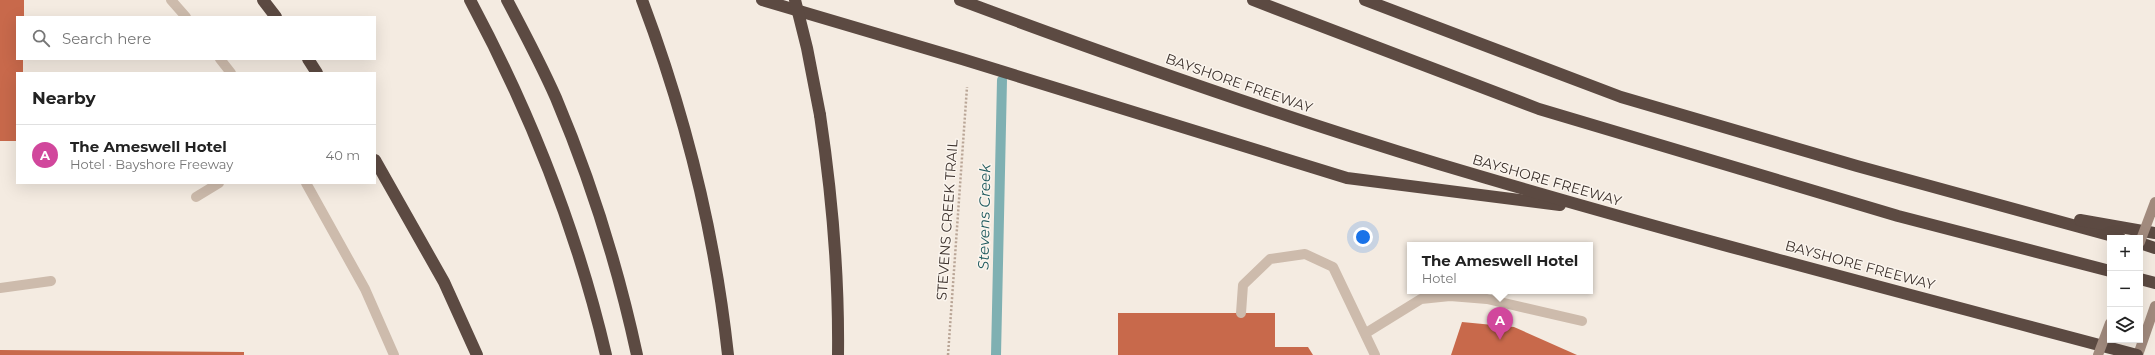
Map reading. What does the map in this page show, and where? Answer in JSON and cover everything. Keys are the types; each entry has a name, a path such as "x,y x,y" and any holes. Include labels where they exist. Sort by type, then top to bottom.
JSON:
{"highway":[{"path":"263,0 275,16"},
{"path":"470,0 494,44 525,112 566,215 585,276 606,355"},
{"path":"507,0 555,97 596,205 618,279 637,355"},
{"path":"642,0 665,65 696,178 712,245 728,355"},
{"path":"762,0 962,59 1347,178 1597,210"},
{"path":"795,0 807,48 820,115 831,194 836,256 838,355"},
{"name":"BAYSHORE FREEWAY","path":"960,0 1149,69 1298,119 1437,163 1597,210 2137,355"},
{"path":"1253,0 1539,109 1898,216 2107,270"},
{"path":"1366,0 1621,97 1857,166 2109,235"},
{"path":"309,60 317,72"},
{"path":"376,162 444,282 477,355"},
{"path":"2006,207 2155,233"},
{"path":"2143,244 2155,248"},
{"path":"2143,280 2155,283"}],"main road":[{"path":"2143,235 2155,202"},
{"path":"2137,355 2155,306"},
{"path":"2098,355 2107,331"}],"street":[{"path":"171,0 185,16"},
{"path":"221,60 230,72"},
{"path":"196,197 217,184"},
{"path":"307,184 365,288 394,355"},
{"path":"1241,312 1243,285 1270,259 1305,254 1333,267 1366,333 1375,355"},
{"path":"0,288 51,281"},
{"path":"1366,333 1421,299 1450,296 1487,299 1582,321"}],"path":[{"name":"STEVENS CREEK TRAIL","path":"948,355 967,87"}],"building":[{"path":"0,0 24,0 24,16 16,16 16,60 23,60 23,72 16,72 16,141 0,141"},
{"path":"1118,313 1275,313 1275,347 1308,347 1313,355 1118,355"},
{"path":"1462,322 1514,327 1577,355 1451,355"},
{"path":"0,350 244,352 244,355 0,355"}],"waterway":[{"name":"Stevens Creek","path":"996,355 1002,80"}],"place":[{"name":"The Ameswell Hotel","path":"1500,340"}]}
